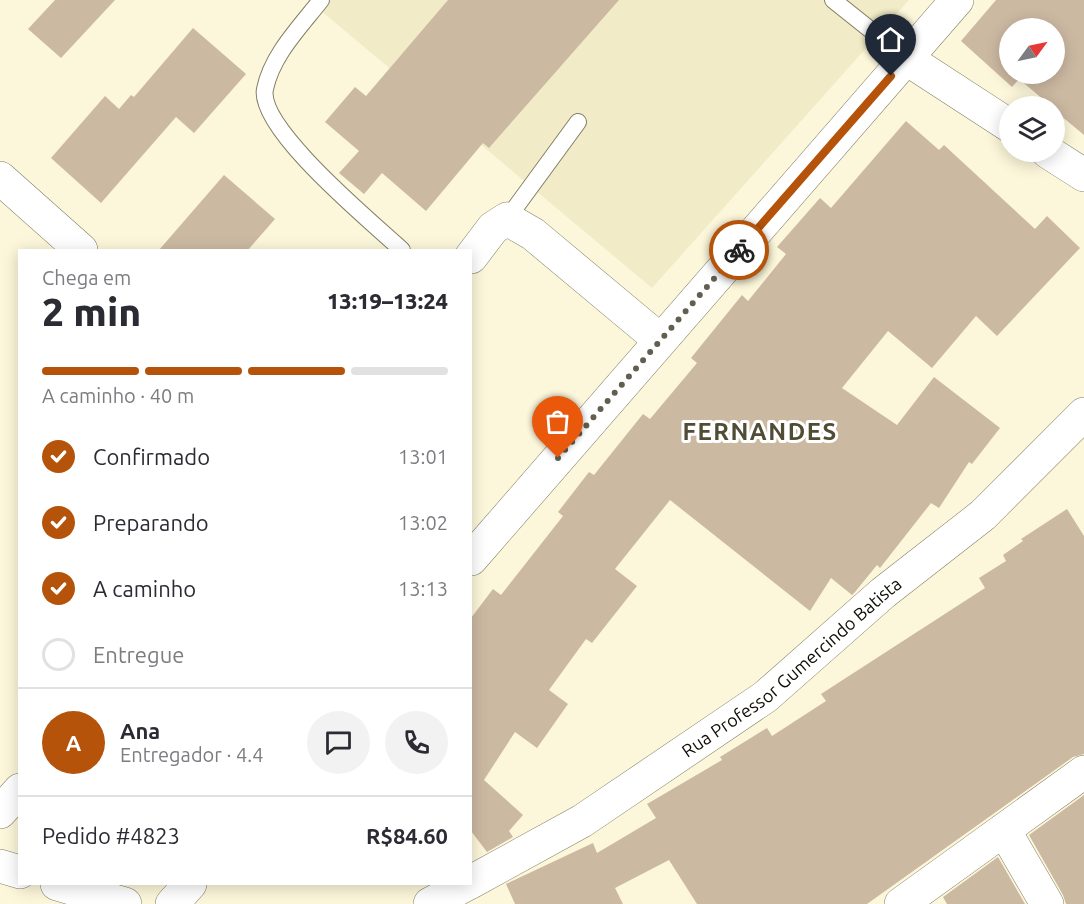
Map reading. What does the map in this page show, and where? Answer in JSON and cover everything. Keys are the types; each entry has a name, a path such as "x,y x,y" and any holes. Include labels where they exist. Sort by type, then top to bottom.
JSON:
{"street":[{"path":"472,557 957,0"},
{"path":"907,59 999,119"},
{"path":"1064,162 1084,175"},
{"path":"0,178 80,249"},
{"path":"472,256 493,228 507,219 533,234 660,340"},
{"name":"Rua Professor Gumercindo Batista","path":"472,881 582,821 765,697 883,593 983,516 1084,414"},
{"path":"901,904 1084,772"},
{"path":"0,812 18,792"},
{"path":"1004,830 1047,904"},
{"path":"0,866 18,871"},
{"path":"60,885 125,904"},
{"path":"172,904 189,885"},
{"name":"Rua Professor Gumercindo Batista","path":"430,904 465,885"}],"lane":[{"path":"321,0 276,58 264,91 269,113 312,168 401,249"},
{"path":"833,0 907,59"},
{"path":"507,219 578,122"}],"shaded area":[{"path":"308,0 909,0 652,288"}],"building":[{"path":"55,0 115,0 61,58 28,29"},
{"path":"448,0 619,0 489,148 483,143 426,211 382,173 364,194 339,173 359,151 325,122 355,87 366,96"},
{"path":"996,0 1084,0 1084,135 1065,119 1065,96 1039,96 1025,84 1065,84 1065,18 999,18 999,75 961,41"},
{"path":"193,28 246,74 194,133 176,117 101,203 51,158 105,96 119,109 131,95 134,97"},
{"path":"906,121 939,150 944,145 1035,229 1047,216 1080,248 997,336 976,316 932,368 888,331 842,388 897,425 934,377 1000,428 972,464 969,462 939,508 931,503 880,568 877,565 852,595 831,578 810,611 670,500 615,569 637,586 592,643 586,639 549,690 568,704 537,748 515,732 484,780 523,815 509,831 513,837 487,852 472,832 472,617 493,589 501,595 563,516 558,512 589,472 594,475 643,414 650,419 697,363 691,358 742,295 748,301 786,254 777,247 820,198 831,208"},
{"path":"224,175 275,219 249,249 160,249"},
{"path":"1067,509 1084,536 1084,754 1073,757 867,904 697,904 669,860 615,888 623,904 515,904 506,884 593,843 597,853 656,818 647,804 722,760 720,757 767,728 772,736 826,701 821,694 985,588 979,578 1006,561 1003,555 1023,541 1021,539"},
{"path":"1084,795 1084,904 1066,904 1029,835"},
{"path":"998,857 1025,904 947,904 943,897"}],"way so far":[{"path":"558,458 739,250"}],"district":[{"name":"FERNANDES","path":"760,431"}],"route":[{"path":"739,250 891,76"}]}
